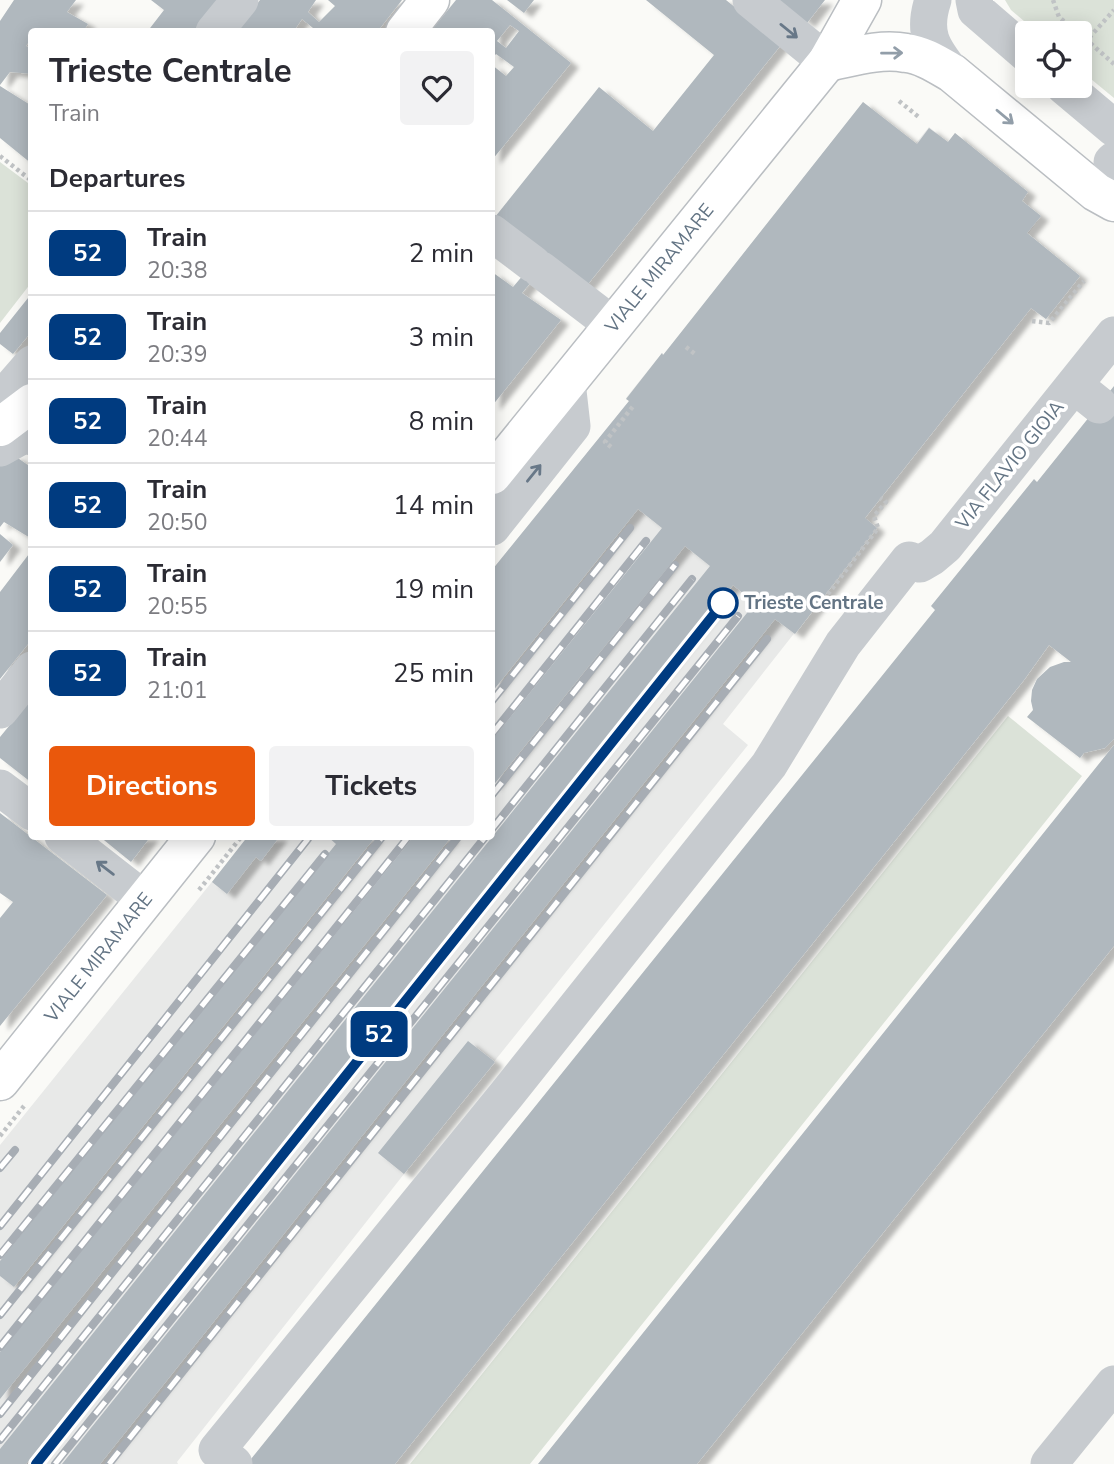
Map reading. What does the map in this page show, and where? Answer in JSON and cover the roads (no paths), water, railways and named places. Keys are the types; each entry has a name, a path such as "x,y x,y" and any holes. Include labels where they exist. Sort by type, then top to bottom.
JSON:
{"main road":[{"path":"408,28 430,0"},
{"name":"VIALE MIRAMARE","path":"495,471 827,62 862,0"},
{"path":"827,62 862,55 905,52 932,61 952,73 1096,192 1114,202"},
{"path":"0,426 28,406"},
{"name":"VIALE MIRAMARE","path":"0,1081 193,840"}],"street":[{"path":"217,28 240,0"},
{"path":"751,0 827,62"},
{"path":"952,73 937,54 929,38 930,11 962,5 1009,49"},
{"path":"1073,98 1113,150"},
{"path":"495,235 613,325"},
{"name":"VIA FLAVIO GIOIA","path":"234,1464 217,1450 507,1094 769,765 843,643 903,568 920,564 945,545 1086,395 1114,335"},
{"path":"0,401 28,369"},
{"path":"495,523 572,426 567,382"},
{"path":"0,448 28,434"},
{"path":"0,710 28,675"},
{"path":"0,788 28,809"},
{"path":"69,840 145,900"},
{"path":"1049,1464 1114,1384"}],"railway":[{"path":"495,697 630,528"},
{"path":"495,730 646,541"},
{"path":"495,791 675,565"},
{"path":"495,825 692,579"},
{"path":"36,1464 723,603"},
{"path":"55,1464 738,616"},
{"path":"109,1464 767,639"},
{"path":"0,1226 307,840"},
{"path":"0,1315 380,840"},
{"path":"0,1347 406,840"},
{"path":"0,1414 456,840"},
{"path":"0,1440 483,840"},
{"path":"0,1255 325,854"},
{"path":"0,1168 15,1150"}],"train":[{"name":"52","path":"36,1464 723,603"}],"place":[{"name":"Trieste Centrale","path":"723,603"}]}
